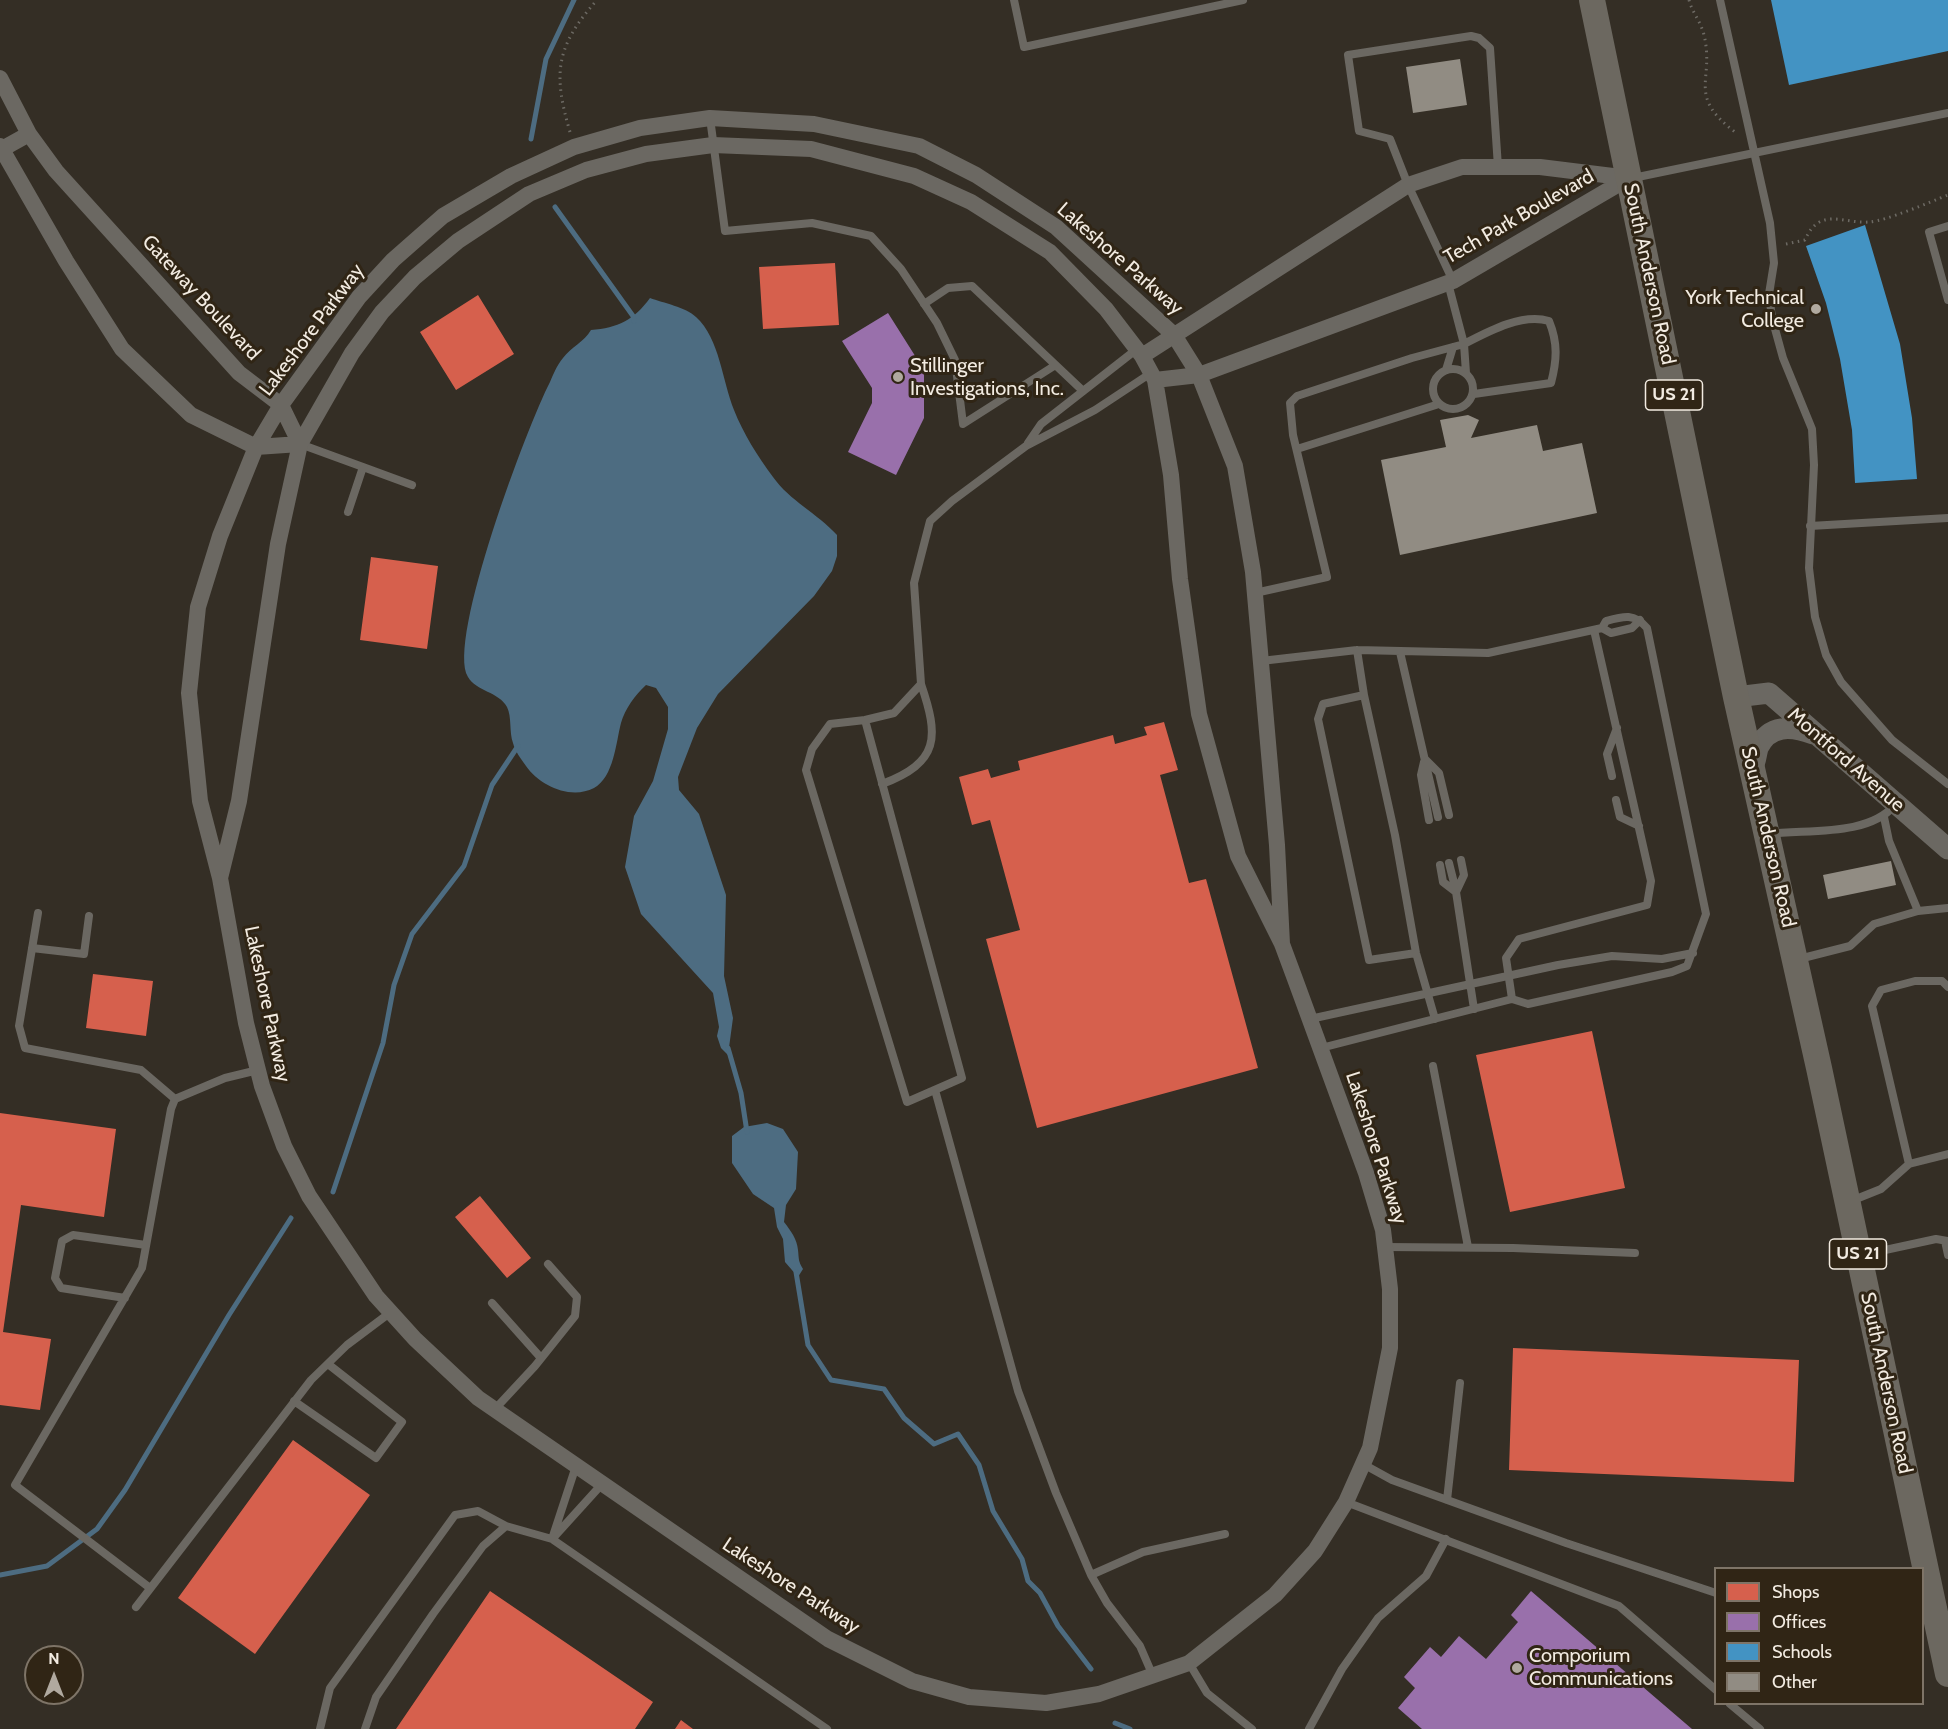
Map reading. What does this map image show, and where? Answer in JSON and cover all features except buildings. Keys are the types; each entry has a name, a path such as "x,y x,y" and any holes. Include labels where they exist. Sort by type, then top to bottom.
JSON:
{"main road":[{"name":"South Anderson Road","path":"1592,0 1736,697 1796,959 1858,1256 1938,1608 1948,1674"}],"street":[{"name":"Gateway Boulevard","path":"0,78 29,134 56,171 239,373 280,405 300,444"},
{"name":"Lakeshore Parkway","path":"220,878 239,801 278,544 300,444 352,353 382,312 415,277 458,241 529,194 586,170 646,154 712,145 811,150 914,176 971,202 1050,252 1106,309 1139,352 1153,376 1171,475 1180,579 1199,714 1238,856 1281,944 1321,1048 1366,1173 1385,1247 1390,1289 1390,1348 1370,1448 1346,1502 1315,1551 1275,1595 1188,1663 1099,1694 1046,1703 969,1697 912,1681 828,1639 478,1398 415,1339 376,1296 309,1196 284,1146 258,1070 246,1023 220,878 200,801 189,693 198,607 220,536 256,447 280,405 359,297 393,260 442,216 511,176 574,147 640,128 710,118 814,124 919,146 976,175 1056,227 1174,335 1199,375 1235,466 1255,593 1277,845 1281,944"},
{"path":"29,134 1,148 66,261 122,348 191,415 256,447 300,444"},
{"name":"Tech Park Boulevard","path":"1139,352 1174,335 1408,185 1462,167 1540,167 1629,178"},
{"name":"Tech Park Boulevard","path":"1153,376 1199,375 1450,282 1629,178"},
{"name":"Montford Avenue","path":"1736,697 1769,693 1816,735 1890,810 1948,849"},
{"path":"1753,766 1762,742 1773,731 1794,728 1816,735"}],"lane":[{"path":"1014,0 1024,47 1242,0"},
{"path":"1720,0 1752,152 1770,224 1774,263 1769,294 1772,318 1783,358 1812,429 1814,465 1810,526 1811,588 1815,617 1826,655 1841,682 1892,740 1948,784"},
{"path":"1466,373 1464,344 1450,282 1390,139 1359,131 1348,55 1471,36 1486,43 1490,48 1498,167"},
{"path":"1629,178 1948,112"},
{"path":"710,118 725,231 812,223 871,236 901,269 937,323 955,360 963,424 1054,366"},
{"path":"1948,226 1929,232 1948,300"},
{"path":"924,304 948,288 972,286 1082,390"},
{"path":"1255,593 1327,577 1297,449 1290,403 1297,396 1412,358 1464,344 1490,331 1535,317 1549,321 1556,338 1557,362 1551,383 1474,394"},
{"path":"1446,370 1460,369 1466,373 1474,385 1474,394 1468,404 1457,410 1444,408 1439,404 1433,392 1436,379 1446,370 1453,347"},
{"path":"1026,446 1041,424 1082,390 1139,352"},
{"path":"882,784 904,776 923,761 933,740 933,718 921,684 914,583 930,521 952,501 1026,446 1153,376"},
{"path":"1297,449 1439,404"},
{"path":"300,444 412,485"},
{"path":"348,512 363,467"},
{"path":"1810,526 1948,518"},
{"path":"1321,1048 1512,999 1528,1004 1672,972 1687,966 1706,914 1647,628 1640,620 1628,615 1606,621 1598,629"},
{"path":"1261,661 1357,650 1488,653 1598,629 1611,633 1632,628 1640,620"},
{"path":"1512,999 1506,958 1520,939 1647,905 1651,881 1598,629"},
{"path":"1357,650 1364,695 1395,835 1416,953 1435,1019"},
{"path":"1400,652 1425,759 1433,819"},
{"path":"865,720 962,1078 907,1102 806,770 812,749 830,724 865,720 894,713 921,684"},
{"path":"1364,695 1323,704 1318,719 1369,960 1416,953"},
{"path":"1611,776 1607,754 1617,727"},
{"path":"1425,759 1439,773 1449,815"},
{"path":"1616,800 1620,817 1639,826"},
{"path":"1768,834 1804,829 1838,830 1890,810 1889,841 1918,911"},
{"path":"1461,860 1464,875 1456,892 1468,984 1474,1009"},
{"path":"1444,864 1443,882 1456,892"},
{"path":"1796,959 1850,946 1874,924 1918,911 1948,908"},
{"path":"38,913 19,1026 25,1048 141,1070 176,1099"},
{"path":"32,948 84,954 89,915"},
{"path":"1310,1019 1510,975 1612,956 1662,959 1693,953"},
{"path":"1909,1164 1872,1006 1881,990 1915,981 1942,981 1948,987"},
{"path":"1433,1066 1468,1247"},
{"path":"150,1588 15,1485 142,1268 171,1109 176,1099 225,1078 258,1070"},
{"path":"935,1090 1018,1390 1056,1493 1091,1575 1107,1603 1140,1646 1153,1676"},
{"path":"1847,1203 1881,1190 1909,1164 1948,1154"},
{"path":"125,1298 61,1288 56,1278 62,1241 73,1235 146,1245"},
{"path":"1858,1256 1936,1239 1947,1241 1948,1255"},
{"path":"1385,1247 1468,1247 1635,1253"},
{"path":"495,1409 575,1316 577,1297 548,1264"},
{"path":"492,1303 541,1358"},
{"path":"136,1607 294,1401 347,1345 391,1312"},
{"path":"294,1401 376,1458 402,1422 328,1364"},
{"path":"1447,1500 1460,1383"},
{"path":"1363,1464 1392,1480 1714,1592"},
{"path":"552,1539 576,1466"},
{"path":"552,1539 602,1484"},
{"path":"1346,1502 1619,1606 1714,1688"},
{"path":"320,1729 330,1688 455,1515 478,1511 506,1526 552,1539 827,1729"},
{"path":"365,1729 375,1697 483,1546 506,1526"},
{"path":"1091,1575 1143,1552 1225,1534"},
{"path":"1309,1729 1348,1660 1378,1618 1425,1576 1446,1539"},
{"path":"1188,1663 1207,1693 1252,1729"},
{"path":"1732,1705 1760,1729"}],"path":[{"path":"574,147 560,97 558,68 566,43 597,0"},
{"path":"1689,0 1699,19 1707,52 1704,93 1708,105 1735,132"},
{"path":"1786,244 1804,240 1811,228 1828,219 1840,218 1870,222 1948,195"}],"water":[{"path":"650,298 692,314 704,326 720,361 734,410 756,453 780,485 837,535 837,556 832,571 814,596 718,694 697,728 678,777 679,790 699,814 726,895 724,976 733,1018 728,1055 721,1048 717,1036 719,1027 713,993 641,914 625,867 634,816 653,781 668,729 668,707 656,688 646,685 628,707 621,723 610,768 601,783 585,791 566,792 539,780 526,766 514,746 507,707 499,698 472,682 468,677 464,656 468,622 492,532 539,405 555,370 566,354 591,330 625,322"},
{"path":"767,1123 783,1129 798,1152 796,1189 786,1205 784,1222 793,1235 803,1269 798,1277 785,1262 783,1239 777,1227 774,1208 753,1194 732,1163 732,1136 744,1127"}],"waterway":[{"path":"531,139 546,59 574,0"},
{"path":"555,207 633,316 634,321"},
{"path":"333,1192 383,1043 394,985 412,934 464,866 492,785 518,746"},
{"path":"728,1048 741,1093 747,1132"},
{"path":"0,1575 47,1566 97,1529 125,1490 229,1315 291,1218"},
{"path":"796,1272 808,1345 831,1380 884,1389 904,1418 934,1444 958,1434 979,1465 993,1511 1022,1559 1028,1581 1040,1593 1058,1626 1091,1669"},
{"path":"1115,1723 1130,1729"}],"place":[{"name":"York Technical College","path":"1816,309"},
{"name":"Stillinger Investigations, Inc.","path":"898,377"},
{"name":"Comporium Communications","path":"1517,1668"}]}
